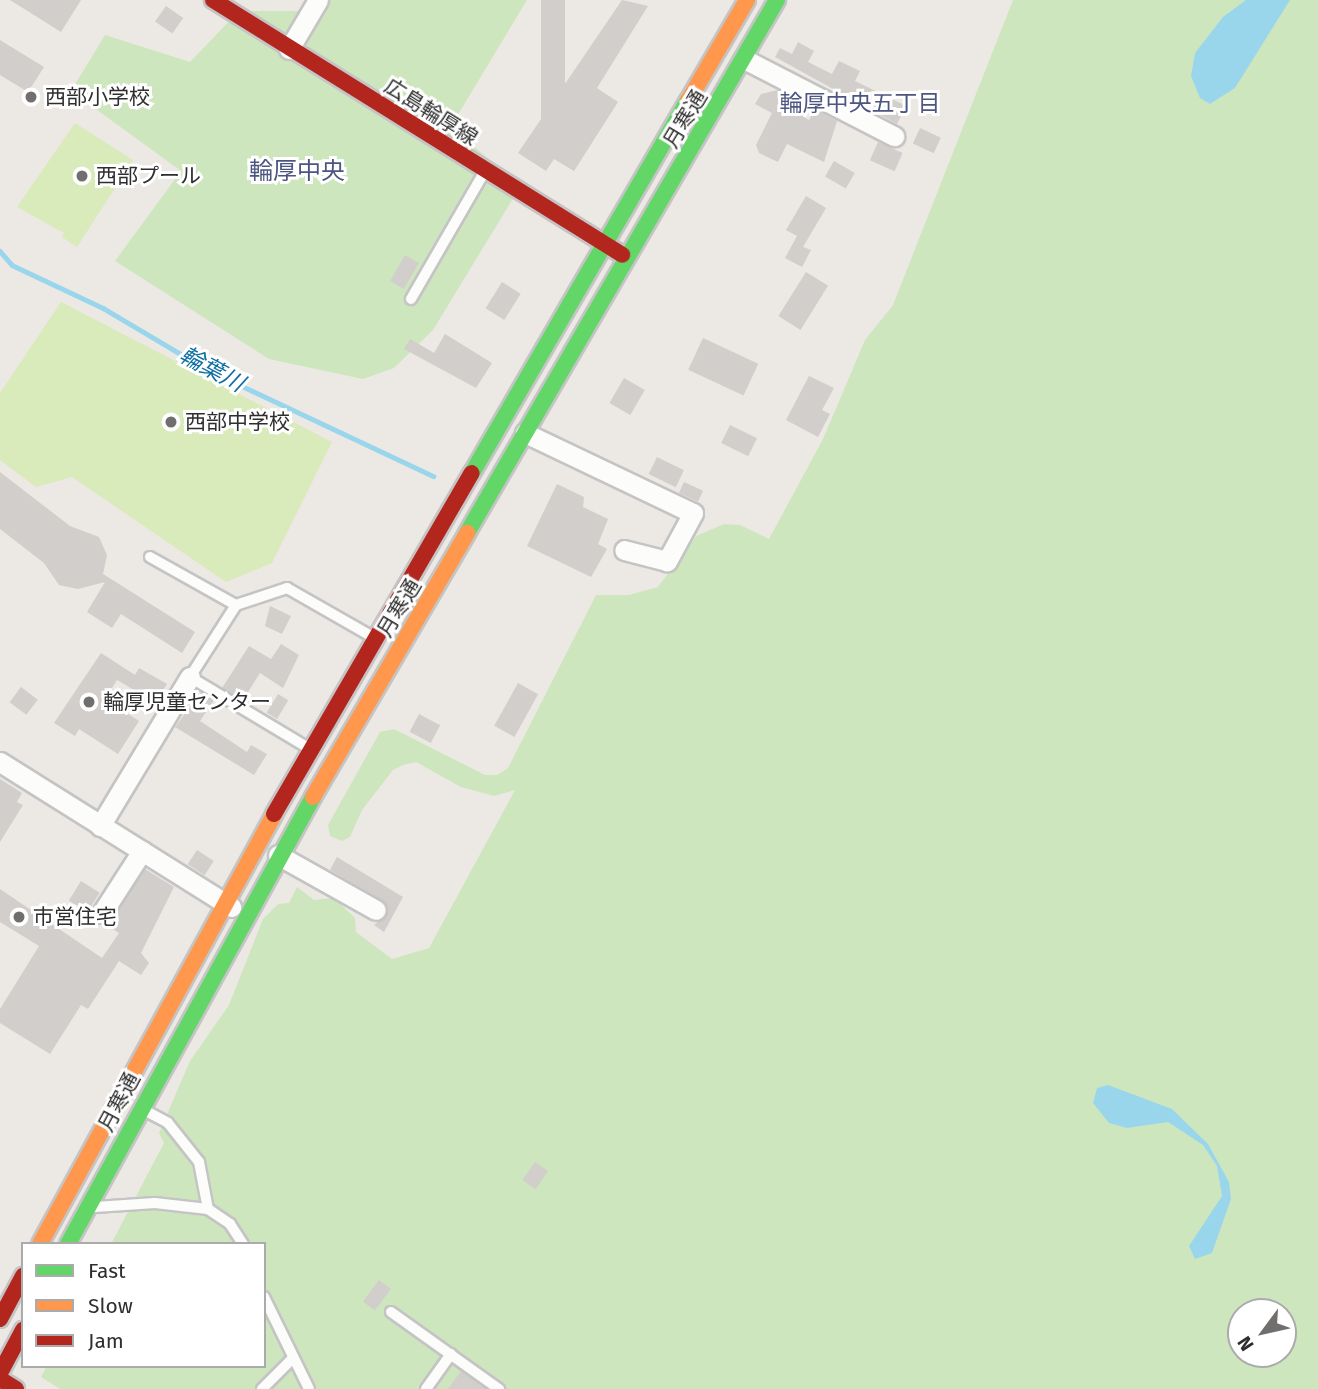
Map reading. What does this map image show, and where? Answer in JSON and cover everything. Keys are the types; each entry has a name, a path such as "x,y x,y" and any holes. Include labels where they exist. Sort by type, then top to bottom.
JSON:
{"main road":[{"name":"広島輪厚線","path":"213,0 626,258"},
{"name":"月寒通","path":"41,1242 223,902 747,0"},
{"name":"月寒通","path":"69,1242 244,915 331,762 526,433 777,0"},
{"path":"0,1319 21,1280"},
{"path":"0,1373 21,1334"},
{"path":"0,1379 16,1389"}],"street":[{"path":"289,48 318,0"},
{"path":"744,59 894,136"},
{"path":"526,433 693,513 667,561 624,550"},
{"path":"100,826 190,677"},
{"path":"0,762 244,915"},
{"path":"102,913 142,851"},
{"path":"278,855 376,910"}],"lane":[{"path":"411,299 485,170"},
{"path":"150,557 236,605"},
{"path":"331,762 190,677 236,605 287,588 398,651"},
{"path":"141,1108 168,1123 199,1162 208,1209"},
{"path":"87,1208 155,1203 208,1209 230,1224 242,1242"},
{"path":"266,1302 291,1360 309,1389"},
{"path":"391,1312 499,1389"},
{"path":"426,1389 451,1354"},
{"path":"262,1389 291,1360"}],"green space":[{"path":"316,0 527,0 451,126 520,187 433,330 394,368 363,379 269,359 115,261 181,171 71,91 105,35 190,62 239,11 299,11"},
{"path":"1013,0 1318,0 1318,1389 60,1389 41,1377 46,1368 266,1368 266,1242 112,1242 164,1143 159,1133 190,1061 229,1005 263,919 278,904 289,903 297,887 314,900 334,898 355,918 356,932 392,959 429,948 515,790 494,796 461,787 416,762 403,765 393,770 362,810 350,837 342,841 330,836 328,825 380,732 394,729 485,775 497,775 508,768 596,595 629,595 658,587 696,536 724,524 740,525 769,539 823,439 865,340 893,305"},
{"name":"西部プール","path":"75,123 133,160 77,247 62,237 64,233 17,207"},
{"path":"61,302 332,442 272,563 226,582 72,477 36,487 0,460 0,393"}],"water":[{"path":"1246,0 1290,0 1235,88 1210,104 1200,98 1191,76 1195,53 1223,17"},
{"path":"1108,1085 1172,1109 1208,1144 1229,1182 1231,1199 1212,1253 1195,1259 1189,1246 1222,1196 1217,1166 1203,1145 1168,1122 1127,1128 1109,1123 1093,1103 1097,1088"}],"building":[{"path":"10,0 81,0 61,32"},
{"path":"541,0 565,0 565,146 541,146"},
{"path":"622,0 648,6 597,88 618,102 574,171 554,159 546,171 518,153"},
{"path":"166,6 183,18 172,34 155,22"},
{"path":"0,40 44,67 28,92 0,75"},
{"path":"798,42 814,51 808,62 832,74 839,61 860,71 855,81 906,106 897,124 775,57 780,48 792,54"},
{"path":"778,90 791,97 786,107 809,120 815,109 837,121 824,162 787,144 778,162 759,153 756,145 772,113 755,104 761,94"},
{"path":"920,128 941,138 934,153 913,143"},
{"path":"878,142 903,153 895,171 870,160"},
{"path":"834,161 855,173 846,189 825,177"},
{"path":"806,196 826,208 803,247 811,250 802,267 785,258 797,236 786,230"},
{"path":"405,255 419,263 404,289 390,281"},
{"path":"806,272 828,286 800,330 778,316"},
{"path":"502,282 521,294 504,320 486,308"},
{"path":"445,334 492,363 476,388 404,349 410,339 434,353"},
{"path":"703,338 758,364 743,396 688,370"},
{"path":"809,376 834,388 822,410 830,414 818,437 786,420"},
{"path":"624,378 645,390 630,415 610,403"},
{"path":"730,425 757,438 748,456 721,443"},
{"path":"657,457 684,470 676,487 649,474"},
{"path":"0,472 70,526 99,537 107,555 103,574 195,632 182,653 121,614 112,628 87,612 105,582 78,589 59,585 44,563 0,529"},
{"path":"684,482 703,491 698,502 679,493"},
{"path":"557,484 584,497 583,507 608,519 598,544 607,549 591,577 527,546"},
{"path":"270,606 291,616 282,634 265,626"},
{"path":"281,644 299,655 283,688 260,673 243,700 222,688 249,646 271,659"},
{"path":"101,653 135,675 139,668 167,684 156,703 117,680 105,699 139,721 118,754 79,729 75,736 54,723"},
{"path":"518,683 538,694 514,737 494,726"},
{"path":"21,687 38,700 26,715 10,702"},
{"path":"201,692 214,700 200,721 247,752 251,745 267,754 254,775 175,727"},
{"path":"278,694 288,700 277,719 267,713"},
{"path":"419,714 440,725 431,743 410,732"},
{"path":"0,779 22,793 17,802 23,805 0,842"},
{"path":"197,850 214,861 205,875 188,864"},
{"path":"337,857 403,897 384,932 374,925 387,915 386,903 330,870"},
{"path":"145,869 174,887 141,953 149,963 141,975 119,961 88,1009 81,1005 50,1054 0,1023 0,1009 39,946 0,922 0,889 102,958 119,933 105,924"},
{"path":"81,881 100,893 87,912 69,901"},
{"path":"535,1162 548,1171 535,1189 522,1180"},
{"path":"379,1280 391,1289 375,1311 363,1302"},
{"path":"461,1371 486,1389 448,1389"}],"waterway":[{"name":"輪葉川","path":"0,251 12,265 103,308 208,370 433,476"}],"traffic: fast":[{"path":"467,533 777,0"},
{"path":"472,473 688,101"},
{"path":"69,1242 313,797"}],"traffic: slow":[{"path":"688,101 747,0"},
{"path":"313,797 467,533"},
{"path":"41,1242 274,814"}],"traffic: jam":[{"path":"213,0 622,255"},
{"path":"274,814 472,473"},
{"path":"0,1319 21,1280"},
{"path":"0,1373 21,1334"},
{"path":"0,1379 16,1389"}],"place":[{"name":"西部小学校","path":"31,97"},
{"name":"西部プール","path":"82,176"},
{"name":"西部中学校","path":"171,422"},
{"name":"輪厚児童センター","path":"89,702"},
{"name":"市営住宅","path":"19,917"}],"district":[{"name":"輪厚中央五丁目","path":"860,103"},
{"name":"輪厚中央","path":"297,172"}]}
